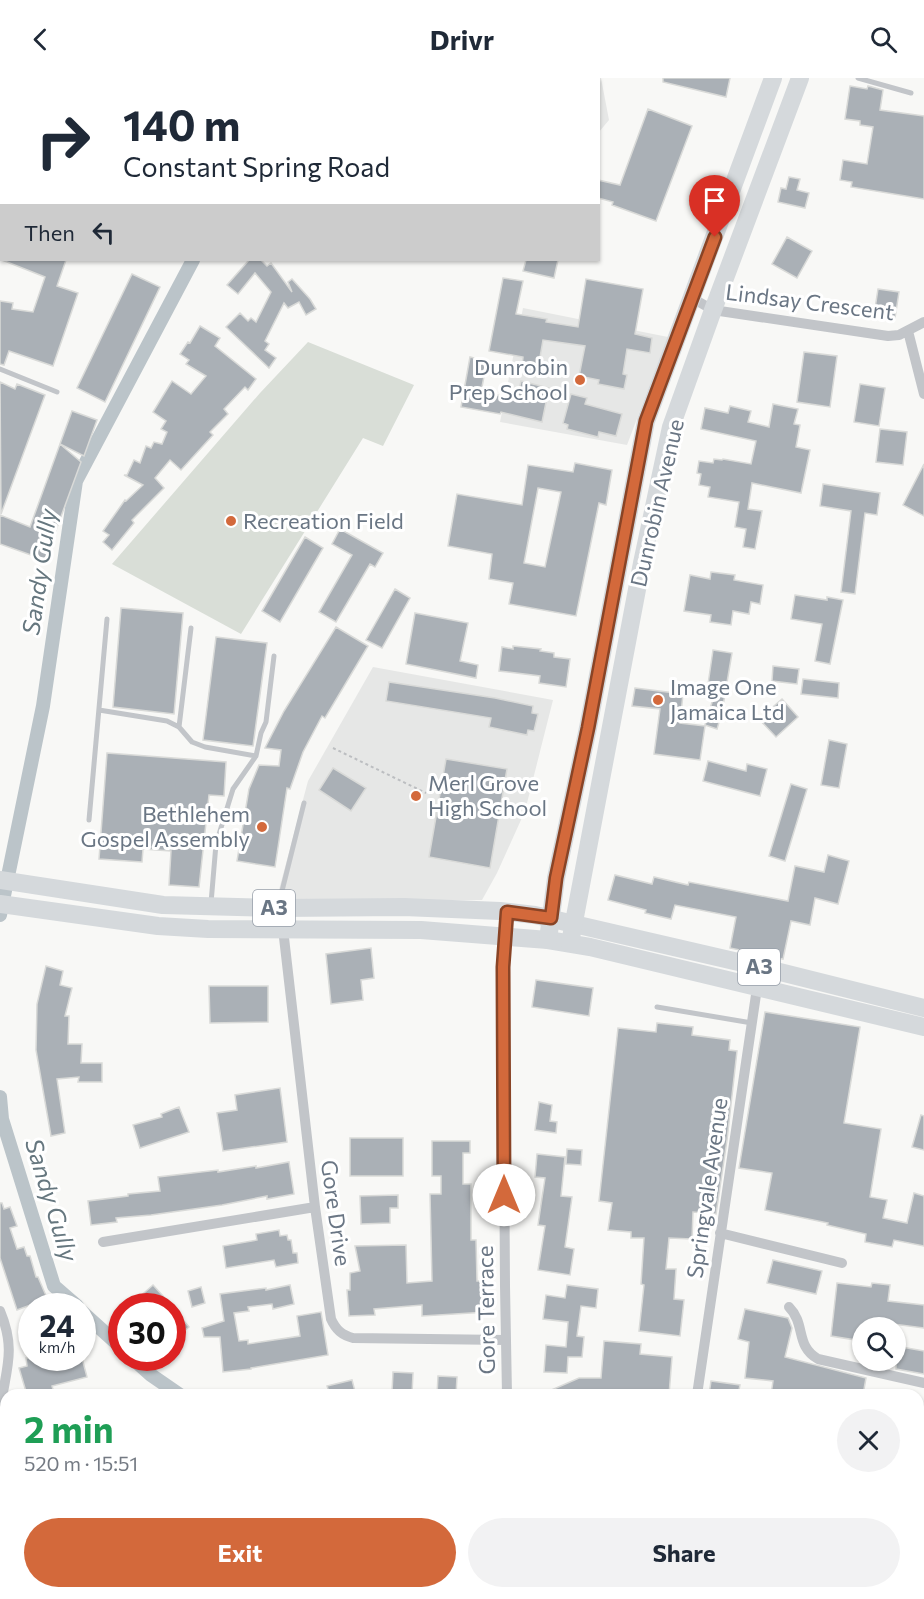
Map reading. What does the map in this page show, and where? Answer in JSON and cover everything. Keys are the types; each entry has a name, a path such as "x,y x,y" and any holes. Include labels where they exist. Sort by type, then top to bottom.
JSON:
{"main road":[{"name":"Dunrobin Avenue","path":"548,940 556,878 588,728 646,421 773,78"},
{"name":"Dunrobin Avenue","path":"570,943 642,562 671,427 800,78"},
{"name":"A3","path":"0,880 163,905 211,908 404,907 507,912 551,918 924,1008"},
{"name":"A3","path":"0,904 159,926 208,929 421,930 548,940 570,943 924,1027"}],"street":[{"name":"Lindsay Crescent","path":"692,298 713,310 888,336 899,335 924,321"},
{"path":"908,331 924,394"},
{"name":"Gore Terrace","path":"507,912 503,991 507,1389"},
{"name":"Gore Drive","path":"283,929 315,1207 331,1319 339,1332 353,1338 505,1340"},
{"name":"Springvale Avenue","path":"698,1389 757,988"},
{"path":"103,1242 315,1207"},
{"path":"720,1233 842,1263"},
{"path":"789,1307 798,1320 802,1341 808,1353 818,1359 924,1383"},
{"path":"0,1311 10,1343 3,1389"}],"lane":[{"path":"858,78 911,93"},
{"path":"0,369 57,392"},
{"path":"89,820 107,619"},
{"path":"179,727 191,628"},
{"path":"211,908 216,844 233,789 256,756 266,722 274,656"},
{"path":"99,710 167,721 179,727 192,742 199,745 256,756"},
{"path":"278,908 304,803"},
{"path":"657,1007 752,1023"}],"path":[{"path":"333,748 426,793"}],"shaded area":[{"path":"600,78 601,78 609,120 600,131"},
{"name":"Dunrobin Prep School","path":"523,308 668,337 627,445 500,422"},
{"name":"Recreation Field","path":"308,342 414,385 383,446 363,438 241,634 112,564 260,393"},
{"name":"Merl Grove High School","path":"373,667 553,700 525,811 482,900 276,901 308,781"}],"building":[{"path":"663,78 730,78 726,97 663,82"},
{"path":"850,86 867,89 868,86 883,90 880,110 924,116 924,199 851,187 852,182 840,180 843,160 867,164 873,127 860,125 860,121 845,119"},
{"path":"648,109 692,126 656,221 600,199 600,180 620,185"},
{"path":"789,177 800,179 797,190 809,193 805,208 778,202 781,188 786,189"},
{"path":"787,237 812,251 797,278 772,264"},
{"path":"5,261 66,261 57,286 78,293 53,366 9,351 4,365 0,364 0,301 13,303 12,309 33,312 45,277"},
{"path":"248,261 262,261 267,266 271,263 292,292 288,282 292,279 316,309 306,315 299,302 288,308 284,303 265,341 269,344 265,350 276,358 269,368 226,327 240,313 248,321 251,318 256,322 271,292 255,273 238,294 227,285"},
{"path":"526,261 558,261 554,278 523,271"},
{"path":"132,274 160,287 105,402 77,388"},
{"path":"503,278 523,281 516,314 578,327 586,279 643,289 635,334 652,338 650,353 627,349 623,374 627,375 624,389 598,384 599,380 579,376 585,346 543,340 538,369 522,366 523,357 489,351"},
{"path":"878,289 899,292 895,318 874,315"},
{"path":"200,326 220,338 215,346 256,379 248,390 245,387 224,409 228,414 210,432 213,435 181,470 170,460 155,478 164,488 132,520 134,523 112,550 103,542 109,535 103,531 125,500 143,485 124,475 127,475 134,460 140,463 146,446 151,448 154,442 162,444 167,432 161,429 166,421 153,412 172,381 191,394 206,376 186,364 189,360 180,354"},
{"path":"804,352 837,356 830,407 797,402"},
{"path":"470,357 487,361 481,392 517,399 521,381 549,388 542,422 501,412 500,414 461,407"},
{"path":"0,382 15,389 17,384 45,395 1,514"},
{"path":"860,384 885,388 879,426 854,422"},
{"path":"571,394 587,398 585,404 622,414 616,436 599,432 598,437 567,429 568,425 563,423"},
{"path":"773,404 798,409 794,424 800,425 796,447 810,450 801,493 752,483 748,509 762,511 755,549 743,547 746,529 735,527 739,502 708,497 710,487 699,485 701,474 697,473 699,461 713,463 714,459 723,459 751,464 756,441 701,429 705,408 728,413 730,406 751,411 748,422 769,427"},
{"path":"72,411 97,420 84,456 60,444"},
{"path":"880,429 907,432 903,465 876,462"},
{"path":"60,444 81,462 45,560 0,544 0,515 30,527"},
{"path":"575,463 612,470 606,505 599,503 576,616 509,604 513,583 489,579 492,554 448,546 457,494 522,505 528,465 573,472","holes":["538,488 561,492 545,567 524,563"]},
{"path":"924,464 924,516 903,505"},
{"path":"823,484 880,493 877,515 865,513 855,594 841,592 851,511 820,506"},
{"path":"340,529 383,553 375,567 370,564 336,622 319,612 352,555 332,544"},
{"path":"305,537 323,548 280,622 262,611"},
{"path":"711,572 735,575 734,580 763,585 760,604 751,602 749,614 733,611 731,625 710,622 711,615 684,611 690,575 710,579"},
{"path":"395,589 410,598 382,648 366,640"},
{"path":"795,595 843,600 830,664 815,661 822,624 791,619"},
{"path":"121,608 183,613 174,714 113,707"},
{"path":"415,613 468,623 460,661 478,665 476,678 406,664"},
{"path":"336,627 368,646 325,718 322,716 303,752 290,789 287,788 275,867 237,861 249,789 259,765 279,766 281,750 265,748 284,711"},
{"path":"216,637 267,643 253,746 203,740"},
{"path":"513,646 541,649 540,651 554,653 554,657 570,659 566,687 539,683 540,676 499,671 502,647 513,649"},
{"path":"713,650 732,653 717,729 705,725 713,699 706,698"},
{"path":"773,666 799,669 797,684 772,681"},
{"path":"803,679 839,683 838,698 801,694"},
{"path":"389,682 533,706 532,713 538,714 534,731 528,730 527,735 489,727 491,718 386,701"},
{"path":"635,688 683,694 680,723 705,726 700,760 654,754 660,709 632,706"},
{"path":"782,699 798,717 776,737 759,719"},
{"path":"829,740 847,744 839,788 821,785"},
{"path":"107,753 226,762 224,796 209,795 199,887 169,885 171,851 143,849 142,862 99,859"},
{"path":"446,759 507,769 490,868 429,857"},
{"path":"708,761 746,771 747,764 767,769 760,796 703,781"},
{"path":"333,768 366,788 351,811 319,790"},
{"path":"791,784 807,789 785,861 769,856"},
{"path":"828,855 849,861 838,904 815,898 810,925 791,921 783,959 730,948 736,917 675,905 671,919 608,900 615,875 652,884 654,877 688,885 689,882 788,901 795,866 824,872"},
{"path":"371,948 374,978 361,980 363,1000 331,1004 326,954"},
{"path":"46,966 63,971 60,985 72,988 65,1016 69,1016 68,1044 82,1044 81,1063 102,1063 102,1082 78,1082 79,1077 57,1079 65,1133 51,1136 36,1050 37,1004"},
{"path":"536,980 593,988 589,1016 532,1007"},
{"path":"209,986 268,986 268,1022 210,1023"},
{"path":"765,1012 860,1027 844,1123 881,1129 870,1197 887,1200 883,1218 907,1223 914,1193 924,1196 924,1246 894,1240 892,1247 865,1242 866,1234 827,1225 828,1223 765,1210 772,1173 739,1168"},
{"path":"657,1023 693,1027 692,1035 730,1040 729,1050 737,1051 716,1214 693,1212 692,1239 669,1238 666,1269 676,1269 674,1299 684,1300 680,1336 639,1331 644,1285 641,1284 644,1238 631,1238 631,1232 608,1230 612,1203 599,1201 618,1028 656,1032"},
{"path":"280,1088 287,1142 223,1151 217,1113 237,1110 235,1095"},
{"path":"539,1102 552,1105 550,1121 557,1122 556,1133 535,1130"},
{"path":"179,1107 189,1132 140,1148 133,1125 162,1117 161,1114"},
{"path":"921,1115 924,1116 924,1150 912,1147"},
{"path":"350,1138 403,1138 403,1176 350,1176"},
{"path":"432,1141 470,1141 470,1153 463,1153 463,1184 471,1184 471,1240 476,1240 477,1281 485,1281 487,1312 422,1316 422,1305 374,1309 375,1315 349,1316 347,1290 350,1290 350,1273 360,1271 355,1246 406,1245 407,1283 432,1281 430,1194 441,1194 441,1176 432,1176"},
{"path":"567,1149 582,1150 581,1165 566,1164"},
{"path":"537,1154 565,1157 561,1196 572,1197 565,1247 574,1249 570,1275 538,1270 545,1226 538,1225 545,1178 535,1177"},
{"path":"289,1162 294,1194 116,1218 117,1222 91,1225 88,1201 160,1191 158,1177 256,1166 256,1168"},
{"path":"398,1195 398,1208 390,1208 390,1223 361,1224 360,1196"},
{"path":"0,1203 2,1203 4,1209 10,1207 17,1226 10,1228 17,1249 24,1247 27,1256 30,1256 36,1277 45,1293 18,1293 17,1310 0,1258"},
{"path":"279,1230 280,1236 287,1235 288,1240 291,1240 293,1253 297,1253 298,1263 276,1267 274,1260 226,1268 223,1246 257,1240 256,1234"},
{"path":"773,1260 822,1271 816,1294 767,1283"},
{"path":"837,1283 871,1287 872,1283 890,1285 888,1301 924,1305 924,1328 906,1326 906,1317 852,1317 852,1339 831,1336"},
{"path":"153,1285 160,1293 144,1293"},
{"path":"290,1285 294,1304 273,1309 272,1304 248,1307 249,1311 234,1313 239,1341 248,1340 248,1344 300,1336 297,1316 321,1312 328,1355 223,1372 220,1337 204,1337 202,1328 224,1321 220,1294 266,1288 266,1290"},
{"path":"567,1285 598,1289 596,1308 581,1306 577,1336 584,1337 582,1357 568,1357 567,1373 544,1372 546,1345 566,1347 568,1322 543,1319 546,1295 565,1298"},
{"path":"201,1287 205,1303 192,1307 188,1291"},
{"path":"745,1309 788,1318 792,1328 785,1357 866,1378 864,1389 772,1389 773,1381 745,1378 749,1342 738,1339"},
{"path":"604,1341 641,1344 640,1354 672,1357 669,1389 554,1389 579,1378 601,1378"},
{"path":"906,1348 924,1351 924,1374 906,1371"},
{"path":"20,1371 85,1371 87,1377 52,1386 53,1389 25,1389"},
{"path":"393,1372 413,1373 412,1389 392,1389"},
{"path":"438,1376 457,1377 456,1389 437,1389"},
{"path":"352,1380 354,1389 328,1389 327,1386"},
{"path":"711,1381 740,1385 739,1389 710,1389"}],"waterway":[{"name":"Sandy Gully","path":"0,915 43,706 76,481 192,261"},
{"name":"Sandy Gully","path":"0,1097 2,1119 54,1286 62,1293"},
{"name":"Sandy Gully","path":"96,1325 108,1335"},
{"name":"Sandy Gully","path":"147,1371 171,1389"}],"place":[{"name":"Dunrobin Prep School","path":"580,380"},
{"name":"Recreation Field","path":"231,521"},
{"name":"Image One Jamaica Ltd","path":"658,700"},
{"name":"Merl Grove High School","path":"416,796"},
{"name":"Bethlehem Gospel Assembly","path":"262,827"}],"route":[{"path":"504,1195 503,967 507,912 551,918 556,878 588,728 646,421 715,237"}]}
